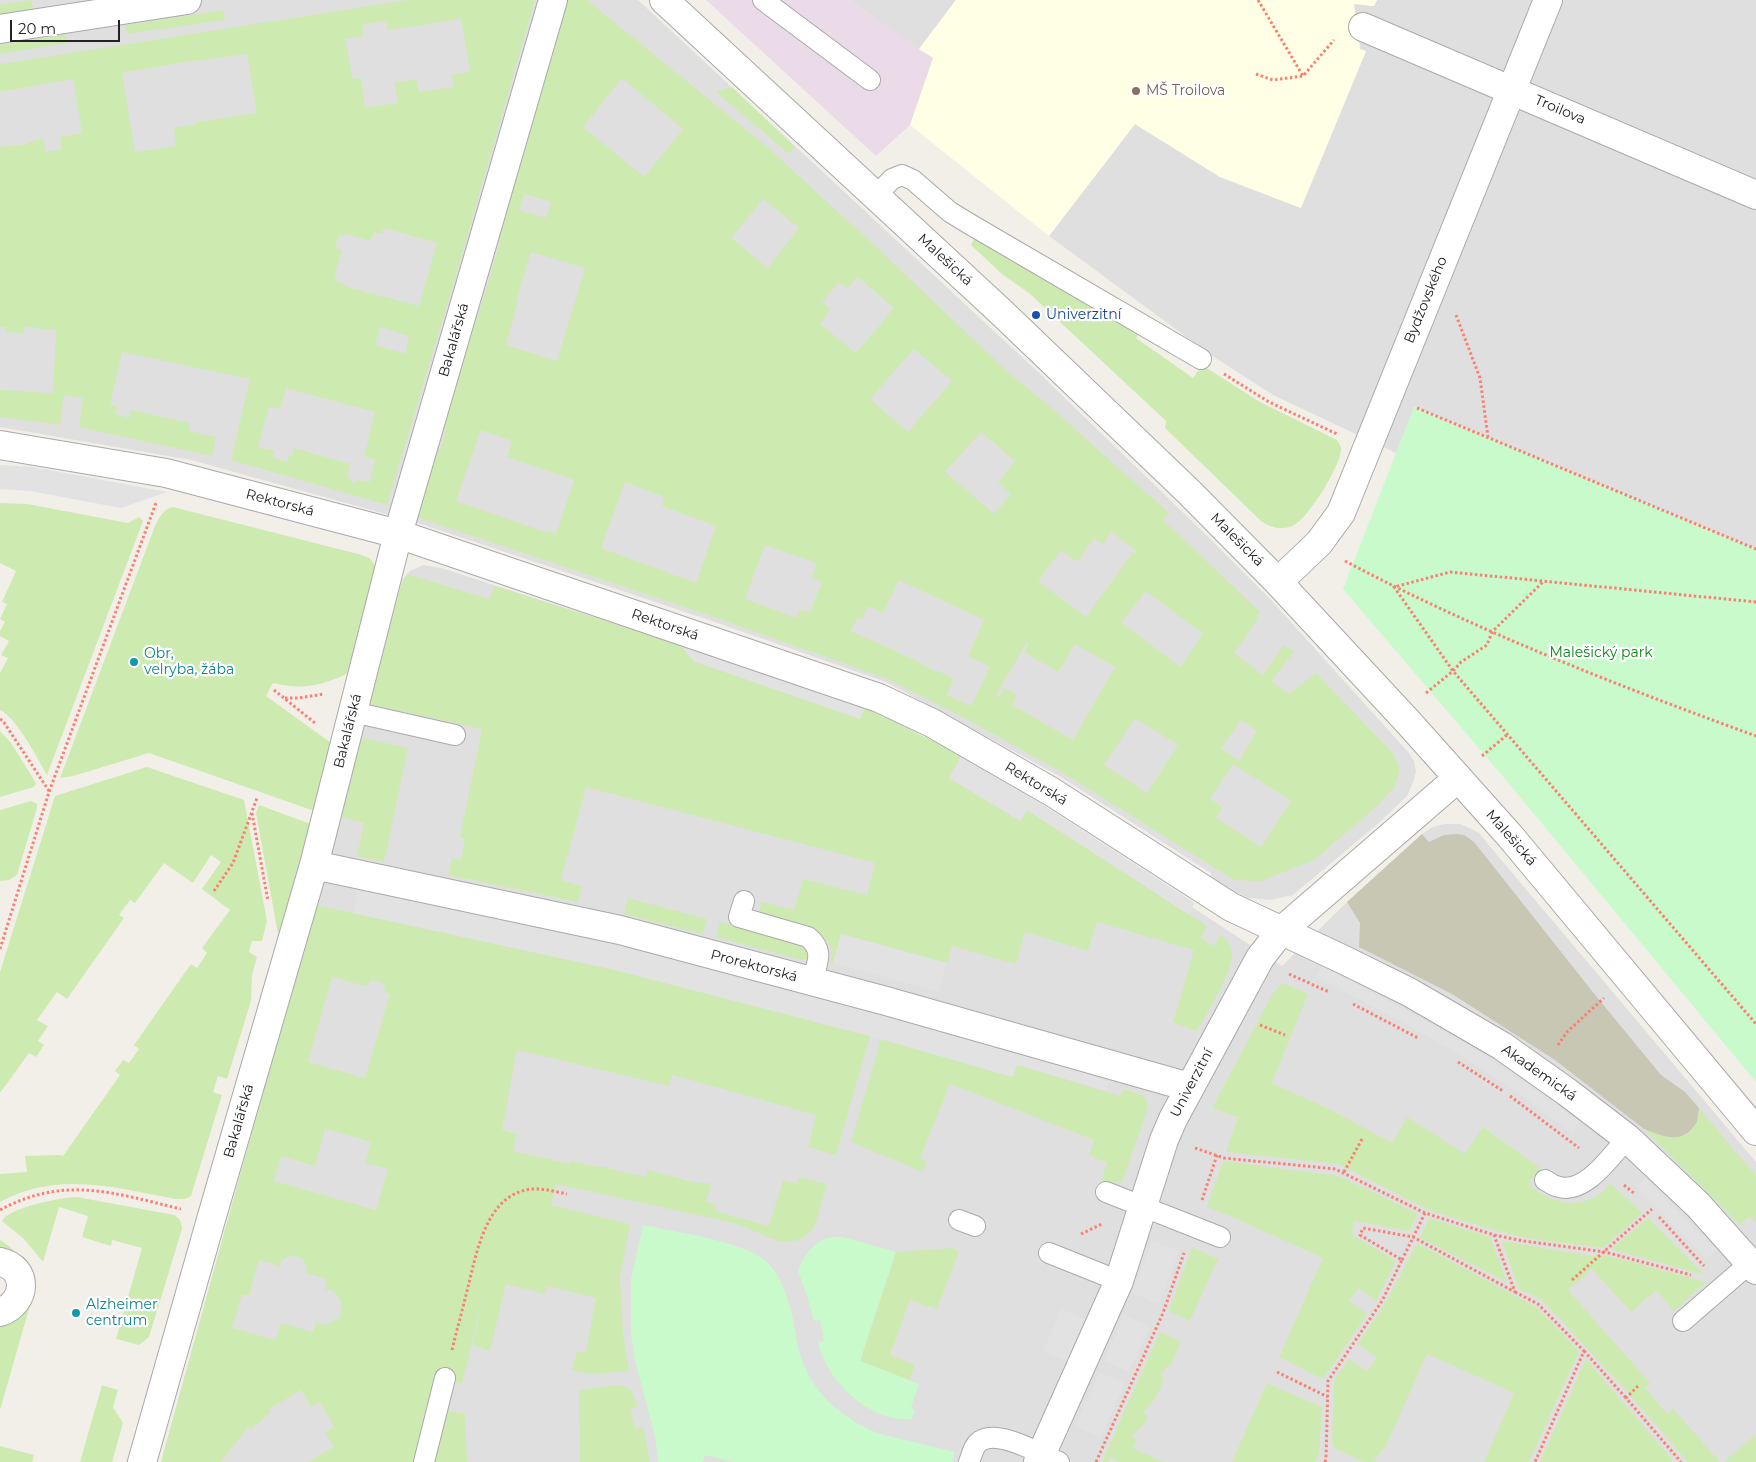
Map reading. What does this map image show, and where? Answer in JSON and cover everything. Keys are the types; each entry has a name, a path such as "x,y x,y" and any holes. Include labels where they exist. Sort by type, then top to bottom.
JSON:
{"street":[{"path":"0,29 187,0"},
{"name":"Bakalářská","path":"142,1462 314,865 398,534 553,0"},
{"name":"Malešická","path":"664,0 1000,311 1189,492 1278,582 1510,836 1756,1131"},
{"name":"Bydžovského","path":"1278,582 1319,543 1341,513 1548,0"},
{"name":"Troilova","path":"1363,26 1756,195"},
{"name":"Rektorská","path":"0,445 166,473 398,534 879,698 932,723 1052,792 1231,907 1281,931"},
{"name":"Univerzitní","path":"1046,1460 1119,1281 1164,1140 1189,1087 1260,958 1281,931 1458,778"},
{"name":"Prorektorská","path":"314,865 620,930 812,981 1189,1087"},
{"name":"Akademická","path":"1281,931 1342,958 1409,992 1502,1046 1539,1072 1626,1138 1698,1205 1753,1266"},
{"path":"0,1262 13,1269 19,1276 21,1285 20,1294 16,1302 0,1312"}],"lane":[{"path":"763,0 870,80"},
{"path":"876,196 892,179 902,176 913,180 950,212 1201,360"},
{"path":"353,712 455,735"},
{"path":"744,902 739,917 808,937 816,944 819,954 812,981"},
{"path":"1546,1180 1556,1186 1574,1187 1589,1179 1626,1138"},
{"path":"1106,1192 1220,1238"},
{"path":"1049,1253 1119,1281"},
{"path":"1683,1321 1721,1284 1753,1266"},
{"path":"424,1462 445,1378"},
{"path":"969,1462 975,1447 980,1441 990,1438 1006,1439 1046,1460"}],"path":[{"path":"1258,0 1303,76"},
{"path":"1256,74 1272,80 1303,76 1339,33 1363,26"},
{"path":"1455,311 1480,378 1488,437"},
{"path":"1201,360 1269,402 1368,447"},
{"path":"1387,396 1756,549"},
{"path":"0,949 49,792 156,501"},
{"path":"1338,558 1394,587 1492,632 1656,700 1756,736"},
{"path":"1394,587 1450,572 1756,602"},
{"path":"1426,694 1461,662 1487,645 1492,632 1544,582"},
{"path":"1394,587 1453,671 1755,1022"},
{"path":"274,690 345,747"},
{"path":"0,719 49,792"},
{"path":"214,891 233,863 257,798"},
{"path":"1283,971 1330,993"},
{"path":"1539,1072 1567,1032 1608,994"},
{"path":"1347,1001 1420,1040"},
{"path":"1253,1022 1285,1035"},
{"path":"1452,1058 1506,1092 1602,1166 1638,1197"},
{"path":"1344,1172 1362,1139"},
{"path":"1194,1148 1224,1158 1335,1169 1425,1213 1494,1234 1524,1241 1604,1252 1721,1284"},
{"path":"1096,1462 1163,1313 1217,1155"},
{"path":"445,1378 481,1236 491,1216 504,1201 520,1191 537,1188 567,1194"},
{"path":"0,1210 38,1194 56,1190 75,1189 113,1193 212,1216"},
{"path":"1572,1280 1652,1209 1645,1203"},
{"path":"1325,1462 1328,1381 1382,1301 1425,1213"},
{"path":"1659,1217 1721,1284"},
{"path":"1081,1234 1107,1221"},
{"path":"1402,1260 1360,1235 1363,1228 1413,1236 1538,1304 1584,1351 1681,1462"},
{"path":"1494,1234 1515,1292"},
{"path":"1535,1462 1584,1351"},
{"path":"1277,1372 1328,1396"},
{"path":"1626,1398 1638,1386"}],"shaded area":[{"path":"0,0 638,0 1038,372 1272,601 1409,753 1414,761 1416,771 1407,796 1380,822 1293,895 1270,900 1248,898 1211,879 1211,873 1061,777 886,682 709,620 418,523 191,460 0,427"},
{"path":"706,0 849,0 934,58 910,125 876,156"},
{"path":"849,0 956,0 919,49"},
{"name":"MŠ Troilova","path":"956,0 1377,0 1374,6 1354,4 1360,49 1366,51 1301,208 1220,177 1135,124 1049,236 910,125 933,58 919,49"},
{"path":"1377,0 1756,0 1756,549 1415,407 1396,453 1273,395 1211,355 1049,236 1135,124 1220,177 1301,208 1366,51 1360,49 1354,4 1374,6"},
{"path":"0,465 33,467 167,492 121,508 30,491 0,489"},
{"path":"423,565 441,568 681,645 860,718 865,708 902,724 1188,914 1192,907 1282,966 1347,902 1422,834 1433,827 1445,824 1460,824 1479,833 1756,1162 1756,1462 161,1462 401,585 403,579 410,571"},
{"path":"681,645 865,708 860,719 693,661"},
{"path":"962,755 1195,903 1188,914 1027,810 1021,821 949,778"},
{"path":"1422,834 1429,842 1444,835 1457,834 1464,835 1474,842 1661,1075 1685,1092 1699,1108 1697,1123 1689,1132 1678,1138 1665,1138 1644,1129 1555,1060 1452,994 1359,947 1360,923 1347,902"},
{"path":"358,888 621,944 878,1010 1110,1077 1106,1091 1017,1065 1013,1077 870,1036 615,970 353,913"},
{"path":"841,934 947,963 939,992 833,963"},
{"path":"1322,965 1455,1037 1518,1078 1580,1122 1572,1133 1511,1088 1448,1048 1316,977"},
{"path":"1645,1178 1716,1250 1706,1259 1636,1187"},
{"path":"1152,1241 1179,1251 1159,1304 1132,1293"},
{"path":"1061,1309 1085,1319 1067,1362 1043,1351"},
{"path":"1124,1315 1150,1327 1129,1372 1104,1361"},
{"path":"1099,1372 1125,1383 1101,1438 1075,1426"}],"green space":[{"path":"32,0 33,10 0,16 0,5"},
{"path":"408,0 535,0 454,282 387,505 231,460 250,379 122,352 110,405 117,407 116,414 129,418 131,410 190,423 189,431 216,437 212,456 79,427 83,398 64,395 60,425 0,417 0,390 53,393 56,330 24,327 24,333 5,332 5,327 0,327 0,147 28,144 29,142 43,139 46,152 62,149 60,137 82,133 73,79 0,92 0,64","holes":["461,19 470,71 452,75 453,87 419,92 416,79 394,83 398,103 365,108 361,78 353,79 345,39 363,36 362,25 386,21 388,30","247,54 257,113 197,122 197,124 174,128 176,146 135,152 122,73","384,228 437,243 419,306 344,286 344,284 336,281 337,278 334,277 342,250 335,248 339,235 345,236 346,234 370,241 374,232 381,234","380,327 409,336 405,354 375,345","286,388 375,412 364,456 375,460 370,482 359,480 354,484 347,476 350,464 294,448 292,456 288,456 287,462 273,458 275,451 258,447 269,407 280,409"]},
{"path":"562,0 587,0 766,146 1010,374 1040,398 1169,513 1163,520 1260,612 1255,623 1234,653 1263,675 1284,645 1294,652 1271,681 1289,694 1316,673 1392,752 1399,767 1399,774 1394,788 1376,807 1314,860 1261,881 1234,880 1063,773 972,722 888,679 711,616 419,518 415,512 431,453 440,450 446,428 440,421 469,321 478,317 500,242 494,233","holes":["622,78 683,129 644,177 583,127","524,194 551,202 546,218 519,210","763,199 799,228 768,268 731,238","531,252 585,268 557,361 506,345 518,302 516,301","858,277 894,308 856,353 820,324 830,309 822,302 839,282 847,288","914,349 952,381 908,432 870,399","481,430 512,441 507,457 574,480 556,534 549,531 548,533 456,501","981,432 1015,461 998,482 1011,495 994,514 945,472","625,482 664,497 662,506 716,526 696,583 601,548","1111,532 1137,551 1135,554 1133,552 1086,617 1038,581 1061,550 1077,562 1094,538 1103,544","765,545 817,563 812,578 822,582 810,612 800,610 797,618 745,599","899,580 984,620 968,656 990,667 971,706 947,695 954,679 936,670 935,672 921,663 851,631 858,617 862,619 868,606 883,613","1146,591 1203,634 1180,667 1121,622","1027,642 1029,643 1024,652 1058,672 1075,644 1115,667 1073,740 1012,705 1017,695 1004,688 999,697 996,695","1135,718 1178,745 1147,793 1104,765","1241,720 1257,731 1239,761 1221,748","1233,764 1291,801 1261,847 1216,818 1222,807 1210,798"]},
{"path":"224,10 225,20 127,34 125,25"},
{"path":"66,34 67,43 0,54 0,45"},
{"path":"732,87 795,147 789,154 716,92"},
{"path":"976,235 1142,330 1136,338 1193,378 1202,365 1260,402 1337,440 1341,448 1339,459 1315,503 1294,525 1285,528 1273,527 1261,521 1165,428 1166,421 1029,293 1003,275 971,245"},
{"name":"Malešický park","path":"1414,407 1756,549 1756,1082 1506,780 1343,589"},
{"path":"0,503 27,504 128,523 139,517 143,521 47,775 20,730 0,710 0,673 8,658 1,655 9,641 0,636 0,631 5,622 0,619 7,604 2,602 16,571 0,563"},
{"path":"173,507 362,555 369,558 376,566 360,640 352,666 347,673 341,677 308,686 287,686 273,683 266,696 334,745 320,813 149,753 73,776 60,778 155,526 164,512"},
{"path":"407,574 489,599 495,586 681,645 693,661 860,718 865,708 962,755 949,778 1020,821 1027,810 1207,926 1201,938 1214,946 1221,935 1228,942 1232,955 1228,971 1218,993 1197,1031 1173,1022 1194,950 1097,922 1088,951 1025,932 1016,964 952,946 947,963 841,934 833,963 830,962 831,948 825,939 809,929 758,914 762,902 794,910 803,879 867,895 875,863 586,787 561,880 582,886 578,902 448,875 452,858 461,860 465,839 460,837 482,729 369,704 401,585"},
{"path":"0,731 11,743 36,783 34,787 0,797"},
{"path":"360,737 408,748 384,862 357,856 364,823 339,816"},
{"path":"147,767 244,800 267,921 262,941 252,941 249,952 257,957 252,975 251,1001 227,1079 218,1076 213,1092 222,1095 191,1196 185,1199 176,1199 87,1184 65,1184 44,1186 22,1192 0,1202 0,1174 27,1172 25,1156 63,1156 120,1075 115,1071 123,1060 129,1063 139,1049 134,1045 191,964 197,968 207,953 202,948 230,910 202,889 221,862 211,855 193,883 164,863 135,903 130,900 119,915 124,918 67,999 57,992 37,1020 48,1026 38,1041 44,1045 36,1057 29,1053 0,1093 0,972 55,796"},
{"path":"31,801 37,804 37,808 17,875 9,880 0,881 0,810"},
{"path":"259,805 316,826 291,920 278,934 256,813"},
{"path":"628,898 707,919 703,934 624,914"},
{"path":"316,905 615,970 870,1036 836,1155 808,1147 816,1115 672,1075 669,1086 517,1050 502,1130 517,1134 513,1151 570,1164 571,1161 646,1177 648,1170 700,1184 702,1182 711,1184 706,1202 716,1205 715,1211 769,1226 783,1180 797,1184 799,1177 827,1184 815,1226 806,1236 797,1241 787,1242 776,1240 734,1223 556,1184 551,1205 630,1224 620,1277 623,1332 629,1371 589,1374 572,1370 577,1351 583,1353 586,1351 596,1298 547,1286 544,1294 506,1284 490,1351 473,1345 484,1295 462,1384 436,1376 415,1462 307,1462 334,1447 325,1432 334,1427 320,1402 311,1407 301,1390 269,1409 271,1412 251,1429 248,1427 221,1462 161,1462","holes":["332,977 365,986 372,980 383,983 386,993 390,994 365,1078 308,1062","325,1129 371,1142 365,1163 388,1169 376,1210 274,1181 281,1156 315,1166","292,1255 302,1258 307,1268 306,1273 327,1279 325,1289 335,1292 342,1304 339,1318 326,1325 316,1322 313,1332 281,1323 276,1340 232,1328 242,1295 249,1295 259,1260 280,1266 282,1260"]},
{"path":"720,922 799,943 805,947 809,956 807,959 802,960 716,937"},
{"path":"1283,983 1308,994 1272,1083 1333,1111 1392,1143 1407,1117 1465,1154 1483,1127 1540,1168 1528,1184 1543,1195 1568,1203 1577,1203 1597,1196 1610,1183 1642,1213 1603,1248 1526,1238 1431,1211 1338,1164 1226,1152 1238,1117 1212,1108 1273,993"},
{"path":"881,1039 1013,1077 1017,1064 1120,1096 1123,1089 1140,1094 1146,1099 1148,1108 1122,1182 1109,1183 1101,1180 1107,1163 1089,1155 1094,1140 950,1084 920,1159 927,1161 923,1172 851,1142"},
{"path":"1699,1108 1756,1176 1756,1224 1750,1216 1740,1225 1644,1129 1665,1136 1679,1137 1686,1135 1697,1121"},
{"path":"1223,1161 1339,1176 1418,1214 1409,1231 1354,1221 1352,1235 1396,1261 1376,1301 1358,1288 1349,1301 1367,1314 1324,1378 1320,1378 1279,1357 1323,1258 1207,1207"},
{"path":"77,1197 174,1215 181,1223 182,1229 149,1337 139,1345 116,1339 142,1248 112,1240 111,1246 82,1237 88,1216 59,1207 43,1262 24,1239 2,1221 6,1216 24,1208 48,1201"},
{"path":"1429,1218 1490,1237 1507,1282 1420,1238"},
{"path":"1648,1218 1705,1275 1611,1249"},
{"path":"643,1225 725,1243 742,1248 766,1261 780,1281 786,1296 803,1362 811,1379 826,1399 846,1416 880,1434 955,1452 952,1462 735,1462 705,1455 703,1462 658,1462 655,1436 635,1361 631,1333 631,1279"},
{"path":"833,1237 843,1237 896,1252 860,1361 919,1384 911,1407 915,1412 911,1419 880,1414 866,1406 840,1384 830,1371 823,1357 818,1342 824,1341 820,1320 814,1321 798,1271 804,1259 815,1245"},
{"path":"0,1240 12,1249 19,1259 24,1285 35,1288 0,1410 0,1312 16,1302 0,1262"},
{"path":"1502,1241 1592,1256 1605,1255 1706,1282 1674,1311 1656,1290 1631,1312 1592,1269 1568,1290 1650,1383 1645,1388 1667,1414 1673,1409 1720,1462 1688,1462 1624,1388 1541,1299 1519,1289"},
{"path":"1417,1243 1536,1307 1579,1351 1529,1462 1484,1462 1514,1393 1427,1354 1385,1448 1374,1459 1377,1462 1365,1462 1336,1449 1332,1444 1335,1379 1349,1359 1367,1371 1377,1358 1358,1344 1388,1299"},
{"path":"1192,1247 1218,1259 1190,1321 1169,1311"},
{"path":"950,1248 959,1251 937,1309 910,1300 890,1355 915,1365 909,1380 860,1361 896,1252"},
{"path":"1160,1332 1181,1342 1172,1362 1160,1375 1164,1380 1155,1399 1143,1412 1148,1416 1144,1424 1132,1436 1136,1441 1133,1448 1163,1462 1120,1462 1110,1457 1108,1462 1102,1462"},
{"path":"1586,1359 1674,1462 1540,1462"},
{"path":"1267,1383 1322,1407 1319,1454 1315,1462 1232,1462"},
{"path":"102,1385 118,1390 113,1407 123,1423 112,1462 80,1462"},
{"path":"616,1385 626,1387 633,1394 638,1407 630,1409 636,1429 643,1427 650,1462 580,1462 579,1390"},
{"path":"447,1410 465,1414 467,1462 435,1462"},
{"path":"1756,1434 1756,1462 1724,1462"},
{"path":"0,1446 34,1455 32,1462 0,1462"}],"place":[{"name":"MŠ Troilova","path":"1136,91"},
{"name":"Univerzitní","path":"1036,315"},
{"name":"Obr, velryba, žába","path":"134,662"},
{"name":"Alzheimer centrum","path":"76,1313"}]}
